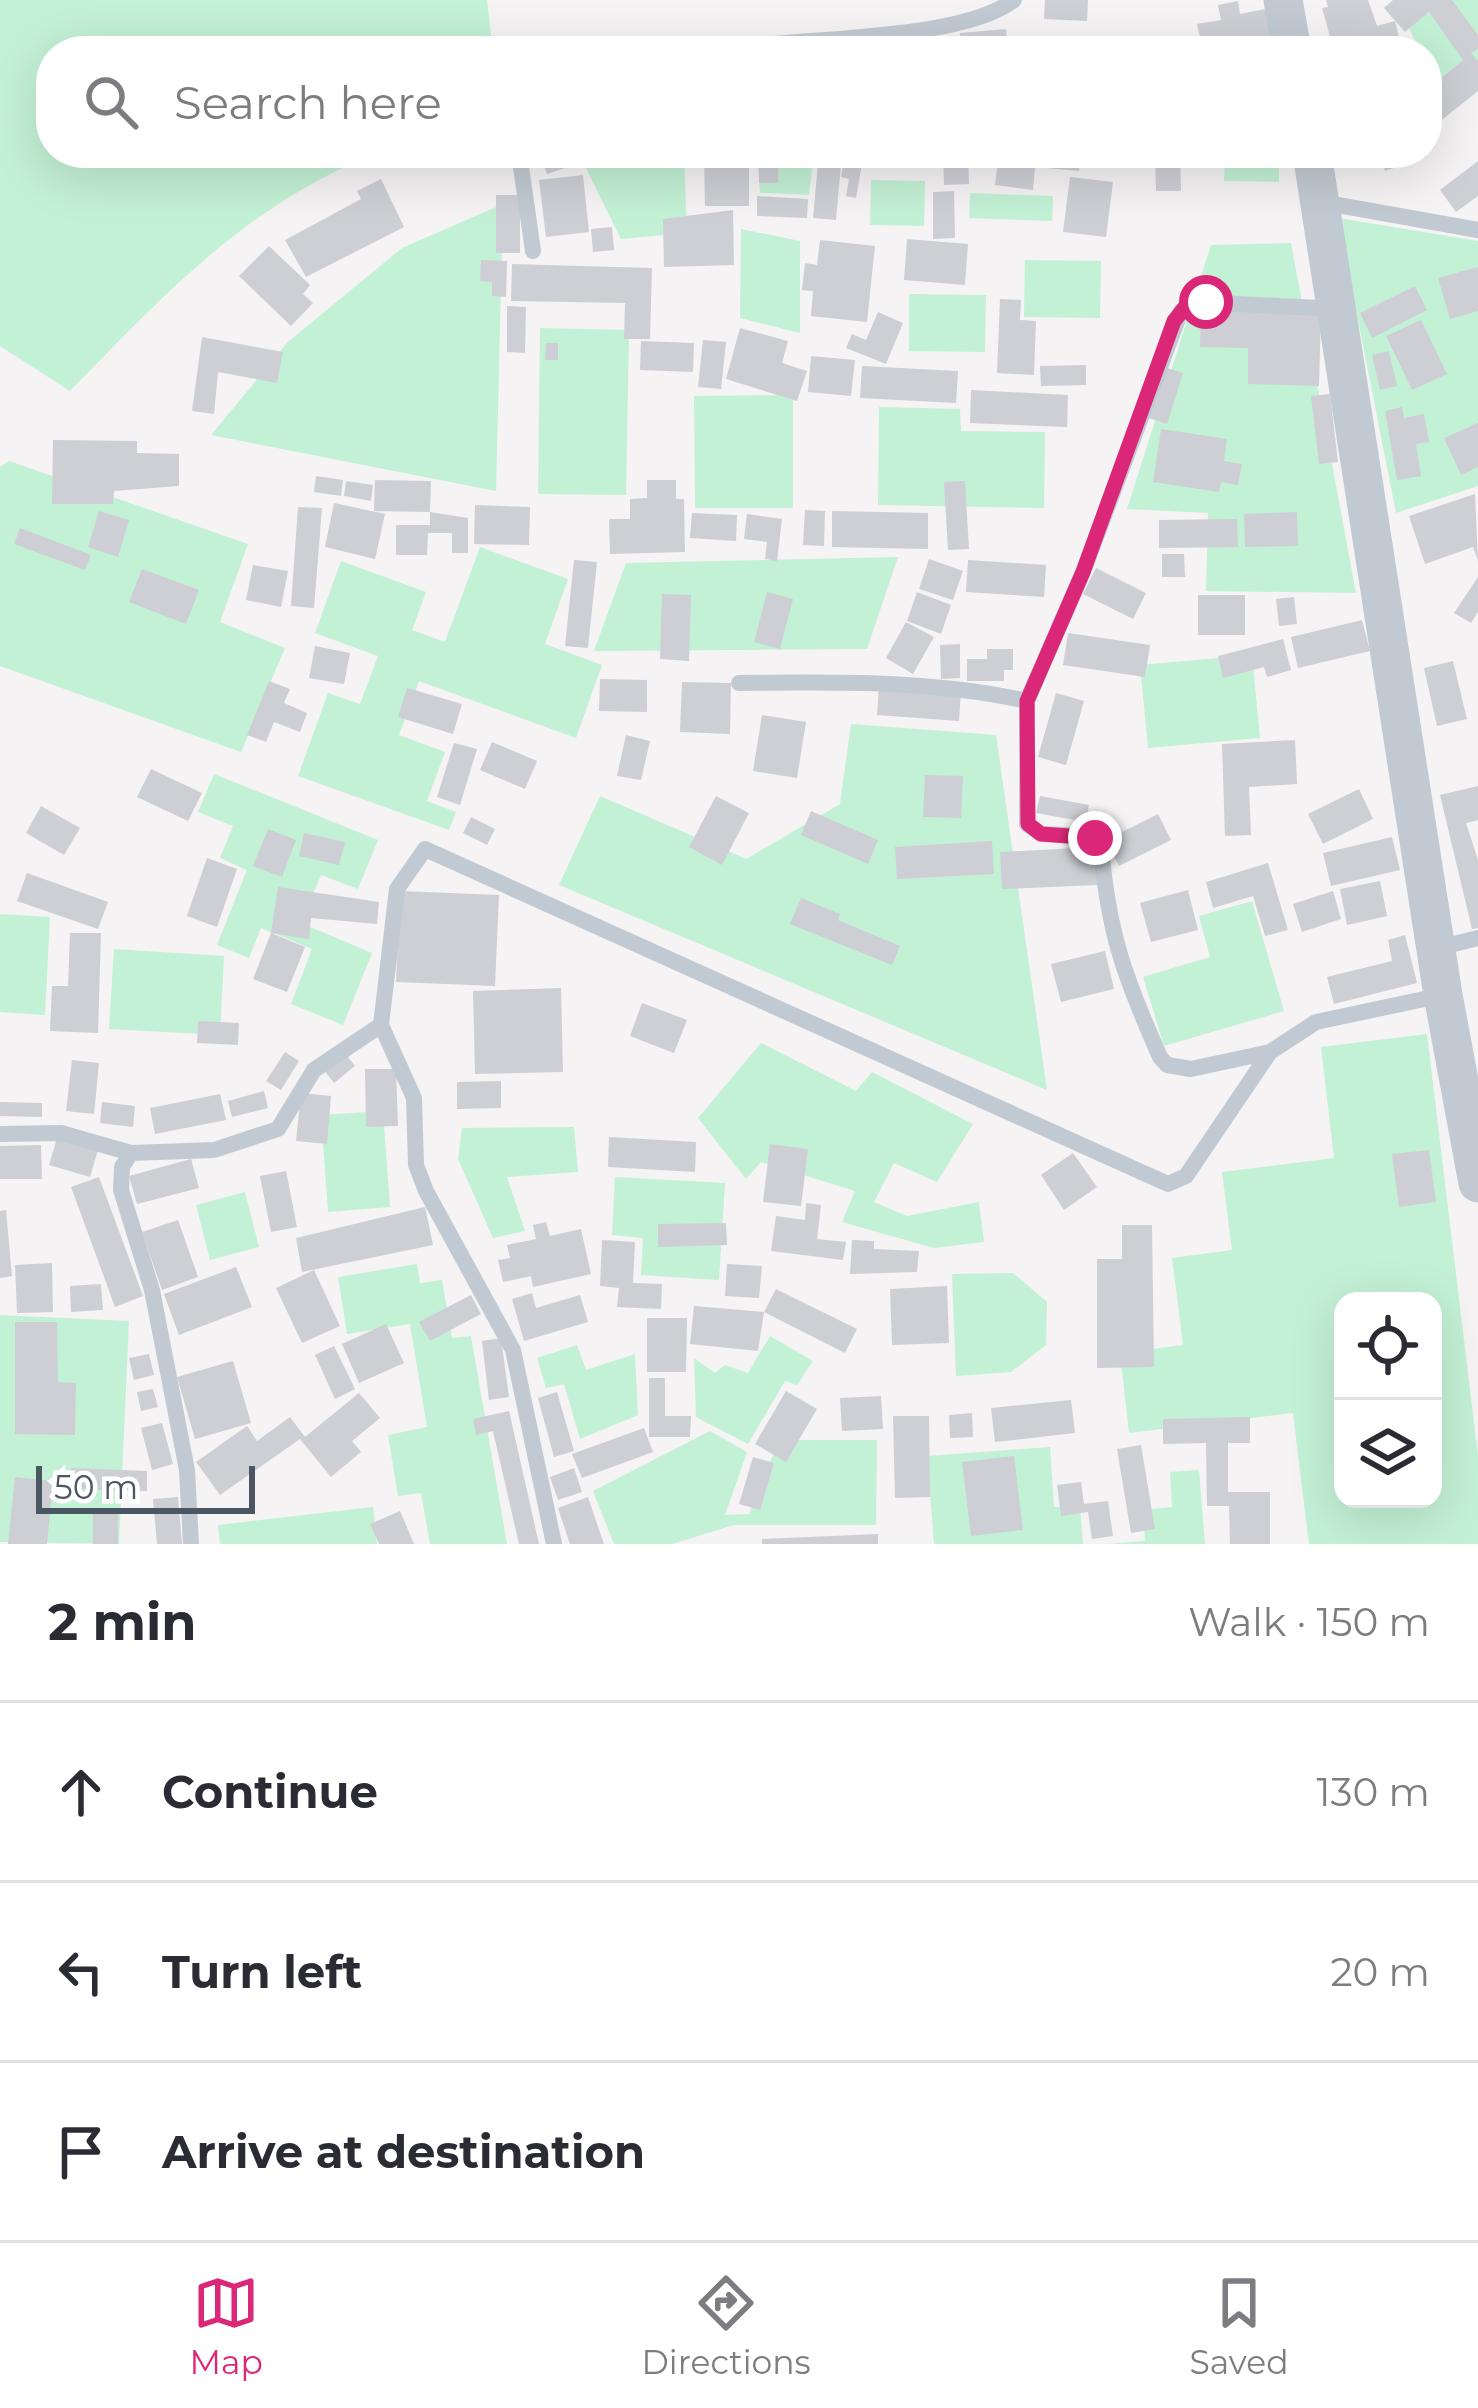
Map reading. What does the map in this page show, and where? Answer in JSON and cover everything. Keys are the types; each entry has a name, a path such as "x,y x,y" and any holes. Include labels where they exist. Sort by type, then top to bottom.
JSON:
{"street":[{"path":"1282,0 1289,36"},
{"path":"1315,168 1443,994 1478,1183"}],"lane":[{"path":"848,36 986,17 1014,0"},
{"path":"521,168 533,251"},
{"path":"1321,202 1478,230"},
{"path":"1340,310 1197,302 1180,311 1083,572 1027,701 1028,824 1041,834 1091,836 1101,846 1107,920 1119,964 1167,1065 1190,1069 1270,1052 1316,1022 1443,994"},
{"path":"740,683 865,681 968,688 1027,701"},
{"path":"554,1544 513,1350 426,1191 416,1165 414,1098 381,1024 397,889 417,853 433,849 1157,1182 1176,1184 1186,1176 1270,1052"},
{"path":"1438,949 1478,938"},
{"path":"0,1134 61,1132 130,1154 214,1150 264,1137 278,1129 304,1083 327,1057 381,1024"},
{"path":"130,1154 122,1168 122,1190 152,1289 187,1470 191,1544"}],"green space":[{"path":"0,0 487,0 491,36 36,36 36,168 344,168 286,199 210,255 70,391 0,346"},
{"path":"1395,0 1478,0 1478,87 1449,112 1442,97 1442,36 1413,36"},
{"path":"586,168 685,168 687,233 621,239"},
{"path":"758,168 812,168 809,195 760,193"},
{"path":"1224,168 1279,168 1279,182 1224,181"},
{"path":"871,180 925,181 924,226 870,225"},
{"path":"970,193 1053,196 1052,221 969,218"},
{"path":"503,204 496,491 211,435 288,342 402,248"},
{"path":"1338,218 1478,241 1478,486 1396,513"},
{"path":"741,229 800,241 800,333 740,318"},
{"path":"1291,243 1356,593 1206,591 1208,513 1127,509 1211,245"},
{"path":"1025,260 1101,261 1100,318 1024,317"},
{"path":"909,294 986,295 985,352 909,351"},
{"path":"540,328 629,330 626,495 538,494"},
{"path":"793,395 793,508 695,508 694,396"},
{"path":"879,407 960,409 961,431 1045,432 1044,508 878,505"},
{"path":"9,461 248,544 220,622 285,648 241,752 0,666 0,467"},
{"path":"480,547 568,579 545,644 602,665 576,738 419,681 399,735 445,752 427,801 456,812 449,830 298,776 328,693 360,704 378,656 315,633 341,561 426,592 412,630 445,642"},
{"path":"898,557 867,649 594,651 626,563"},
{"path":"1252,655 1260,738 1148,748 1140,665"},
{"path":"851,724 996,735 1047,1090 559,885 600,796 746,859 840,804"},
{"path":"214,774 378,840 358,889 321,875 301,923 372,953 343,1025 291,1004 312,949 261,928 249,958 217,945 247,870 220,858 233,826 198,812"},
{"path":"1252,901 1284,1011 1164,1046 1143,977 1210,957 1199,916"},
{"path":"0,914 50,917 45,1015 0,1012"},
{"path":"114,949 224,956 220,1035 109,1029"},
{"path":"1427,1034 1478,1456 1478,1544 1309,1544 1293,1413 1129,1433 1120,1353 1183,1345 1172,1258 1232,1250 1222,1172 1334,1158 1321,1047"},
{"path":"761,1043 856,1091 872,1072 973,1124 937,1182 894,1163 874,1202 907,1216 979,1202 984,1242 934,1248 842,1222 855,1191 761,1162 746,1179 698,1118"},
{"path":"383,1111 390,1207 328,1212 321,1115"},
{"path":"574,1127 578,1172 507,1177 525,1231 493,1238 458,1159 462,1128"},
{"path":"615,1177 725,1183 719,1280 641,1275 643,1238 612,1235"},
{"path":"245,1192 259,1247 210,1260 196,1205"},
{"path":"417,1264 420,1283 442,1280 452,1338 471,1336 507,1544 430,1544 421,1493 398,1496 388,1435 427,1427 410,1324 347,1334 338,1277"},
{"path":"1013,1273 1047,1302 1046,1345 1011,1372 956,1376 952,1274"},
{"path":"0,1315 129,1321 119,1544 0,1542"},
{"path":"770,1336 813,1361 797,1385 785,1381 748,1444 696,1417 694,1358 715,1373 725,1365 748,1373"},
{"path":"577,1345 586,1370 635,1354 638,1415 580,1439 564,1384 546,1388 537,1358"},
{"path":"710,1431 747,1452 725,1515 749,1514 779,1440 877,1440 876,1525 734,1525 672,1544 614,1544 593,1491"},
{"path":"1050,1447 1054,1507 1080,1506 1083,1544 934,1544 927,1456"},
{"path":"1199,1470 1205,1544 1107,1544 1145,1541 1143,1510 1172,1507 1170,1472"},
{"path":"373,1507 377,1544 220,1544 218,1525"}],"building":[{"path":"1045,0 1088,0 1087,21 1044,19"},
{"path":"1326,0 1368,0 1377,26 1395,21 1399,36 1330,36 1322,8 1328,7"},
{"path":"1393,0 1452,0 1478,35 1478,49 1471,53 1478,61 1478,91 1442,120 1442,78 1463,60 1429,12 1405,32 1384,8"},
{"path":"1238,1 1240,14 1265,9 1271,36 1200,36 1197,24 1221,20 1218,5"},
{"path":"1006,29 1007,36 960,36"},
{"path":"1478,161 1478,196 1456,212 1440,190"},
{"path":"704,168 749,168 749,206 705,206"},
{"path":"759,168 778,168 778,183 759,183"},
{"path":"818,168 841,168 836,220 813,218"},
{"path":"842,168 861,168 856,198 846,196 849,179 841,177"},
{"path":"943,168 968,168 969,184 944,185"},
{"path":"997,168 1035,168 1033,190 995,185"},
{"path":"1155,168 1180,168 1181,191 1156,191"},
{"path":"583,175 589,232 546,237 539,180"},
{"path":"1070,177 1113,182 1106,237 1063,232"},
{"path":"381,179 404,227 306,277 285,240 361,199 357,191"},
{"path":"954,191 955,238 933,239 933,192"},
{"path":"496,195 520,195 520,253 496,253"},
{"path":"757,196 808,199 807,218 757,216"},
{"path":"733,210 734,265 664,267 663,219"},
{"path":"612,227 614,250 593,252 591,229"},
{"path":"907,239 968,244 965,285 904,280"},
{"path":"820,240 875,246 867,322 811,316 813,291 802,290 805,263 817,265"},
{"path":"269,246 310,285 303,294 313,303 291,326 239,276"},
{"path":"481,260 507,261 506,297 492,296 492,282 480,281"},
{"path":"512,264 652,268 650,339 624,339 625,303 511,301"},
{"path":"1478,267 1478,311 1450,319 1438,278"},
{"path":"1415,286 1427,310 1372,338 1360,313"},
{"path":"1000,299 1021,300 1020,320 1036,321 1034,375 997,373"},
{"path":"507,306 526,307 525,353 507,352"},
{"path":"1201,309 1321,311 1319,386 1248,384 1248,348 1200,347"},
{"path":"878,312 903,323 886,364 846,348 852,334 866,340"},
{"path":"1421,320 1447,374 1412,390 1386,336"},
{"path":"740,328 788,341 782,363 807,371 797,401 726,379"},
{"path":"202,337 283,352 277,383 218,372 214,414 192,411"},
{"path":"703,340 726,342 721,389 698,387"},
{"path":"641,341 694,343 693,372 640,370"},
{"path":"546,343 558,343 558,360 545,360"},
{"path":"1389,351 1397,386 1380,390 1372,355"},
{"path":"811,356 855,360 851,396 808,392"},
{"path":"1086,365 1086,385 1041,386 1040,366"},
{"path":"862,366 958,371 956,403 860,398"},
{"path":"1164,367 1183,373 1167,424 1149,418"},
{"path":"971,390 1068,395 1067,427 970,423"},
{"path":"1330,394 1338,462 1319,464 1311,396"},
{"path":"1402,407 1404,418 1424,414 1429,442 1416,444 1421,476 1397,480 1385,411"},
{"path":"1478,423 1478,467 1461,475 1444,438"},
{"path":"1161,429 1227,439 1224,461 1242,464 1238,485 1221,482 1219,492 1153,482"},
{"path":"53,440 137,441 137,453 179,454 179,486 114,491 113,504 52,504"},
{"path":"316,476 343,480 341,496 314,492"},
{"path":"375,480 431,481 430,512 374,511"},
{"path":"647,480 676,480 676,499 684,499 685,552 610,554 609,519 630,519 630,499 647,498"},
{"path":"346,481 373,485 371,501 344,496"},
{"path":"965,481 969,549 948,550 944,482"},
{"path":"1475,494 1478,561 1473,547 1425,564 1409,516"},
{"path":"334,503 385,514 375,559 325,547"},
{"path":"475,505 530,507 529,545 474,544"},
{"path":"298,507 322,508 314,608 291,606"},
{"path":"805,510 825,511 824,546 803,545"},
{"path":"99,511 129,520 118,557 88,547"},
{"path":"832,511 928,513 928,549 832,547"},
{"path":"430,512 468,518 468,553 452,553 452,533 428,533 427,555 396,555 396,525 430,525"},
{"path":"1297,512 1298,546 1245,547 1244,514"},
{"path":"692,513 737,515 736,541 690,538"},
{"path":"747,514 782,519 777,561 765,559 767,542 744,539"},
{"path":"1237,519 1238,547 1159,548 1159,520"},
{"path":"20,528 91,555 85,570 14,544"},
{"path":"1162,554 1184,554 1185,577 1162,577"},
{"path":"929,559 963,571 953,600 919,589"},
{"path":"574,560 597,562 588,648 565,646"},
{"path":"968,560 1046,565 1044,597 966,592"},
{"path":"253,565 288,571 281,607 246,600"},
{"path":"1096,568 1146,593 1133,619 1083,594"},
{"path":"142,569 199,590 186,624 129,602"},
{"path":"1478,577 1478,612 1471,623 1454,613"},
{"path":"767,592 793,599 780,649 754,642"},
{"path":"917,592 951,605 941,634 907,621"},
{"path":"662,594 691,595 689,661 660,659"},
{"path":"1198,595 1245,595 1245,635 1198,635"},
{"path":"1294,597 1297,624 1279,626 1276,599"},
{"path":"1362,620 1370,651 1298,668 1291,637"},
{"path":"906,622 934,637 913,674 886,658"},
{"path":"1068,633 1150,645 1145,677 1063,665"},
{"path":"1283,639 1291,670 1267,677 1264,667 1223,678 1218,656"},
{"path":"960,644 960,678 941,679 940,645"},
{"path":"315,646 350,653 344,684 309,678"},
{"path":"987,649 1013,649 1013,670 1004,670 1004,681 967,681 967,659 987,659"},
{"path":"1453,661 1467,719 1437,726 1424,668"},
{"path":"600,679 647,680 647,712 599,711"},
{"path":"269,681 290,689 284,703 307,713 300,732 274,722 266,742 247,735"},
{"path":"682,682 731,683 730,734 680,732"},
{"path":"879,686 961,691 959,721 877,715"},
{"path":"407,688 462,704 453,734 398,717"},
{"path":"1056,693 1084,701 1066,765 1038,757"},
{"path":"762,715 806,722 797,778 753,771"},
{"path":"626,735 650,741 641,780 617,776"},
{"path":"1295,740 1297,784 1249,787 1251,835 1225,836 1222,744"},
{"path":"492,742 537,761 525,789 480,770"},
{"path":"454,743 477,749 460,805 437,797"},
{"path":"151,769 202,793 188,821 137,797"},
{"path":"925,775 963,776 961,818 923,817"},
{"path":"1478,786 1478,820 1466,823 1478,860 1478,928 1472,929 1440,795"},
{"path":"1359,789 1373,819 1323,844 1308,814"},
{"path":"716,796 749,813 722,865 689,847"},
{"path":"1040,796 1089,805 1086,822 1036,813"},
{"path":"41,806 80,828 64,855 26,833"},
{"path":"811,811 878,840 868,864 801,835"},
{"path":"1158,814 1171,840 1119,866 1106,840"},
{"path":"471,817 495,829 487,845 463,833"},
{"path":"268,829 296,840 282,877 253,866"},
{"path":"304,833 345,842 339,865 299,856"},
{"path":"1392,837 1400,870 1331,886 1323,853"},
{"path":"992,841 994,874 897,879 895,847"},
{"path":"1096,847 1098,885 1002,889 1000,852"},
{"path":"207,858 237,869 217,927 187,916"},
{"path":"1268,863 1288,930 1265,936 1253,896 1213,908 1206,882"},
{"path":"27,873 108,902 98,929 17,901"},
{"path":"1380,881 1387,916 1347,925 1340,889"},
{"path":"278,887 379,902 377,924 311,918 309,939 271,933"},
{"path":"1188,890 1198,930 1151,942 1140,903"},
{"path":"400,891 499,895 495,986 396,982"},
{"path":"1333,891 1341,919 1302,932 1293,904"},
{"path":"801,898 840,914 838,920 900,946 892,965 790,924"},
{"path":"70,933 101,933 98,1033 50,1031 52,986 68,986"},
{"path":"271,933 305,947 287,992 253,979"},
{"path":"1405,935 1417,983 1334,1004 1327,977 1392,961 1388,940"},
{"path":"1105,951 1114,989 1061,1002 1051,964"},
{"path":"561,988 563,1072 475,1074 473,991"},
{"path":"642,1003 687,1020 674,1053 630,1036"},
{"path":"198,1021 239,1023 238,1045 197,1043"},
{"path":"285,1052 299,1061 281,1090 266,1081"},
{"path":"344,1052 355,1066 334,1083 323,1069"},
{"path":"72,1060 99,1063 94,1114 66,1111"},
{"path":"365,1069 396,1069 398,1126 366,1127"},
{"path":"501,1081 501,1108 457,1109 457,1082"},
{"path":"264,1091 268,1108 232,1117 228,1101"},
{"path":"301,1093 331,1096 327,1144 296,1141"},
{"path":"220,1094 226,1120 155,1134 150,1108"},
{"path":"0,1102 42,1103 42,1117 0,1116"},
{"path":"102,1102 135,1106 133,1127 100,1123"},
{"path":"58,1135 99,1147 90,1177 49,1165"},
{"path":"609,1137 696,1142 695,1172 608,1167"},
{"path":"770,1144 808,1149 801,1206 763,1202"},
{"path":"41,1145 42,1179 0,1179 0,1146"},
{"path":"1429,1150 1436,1202 1399,1207 1392,1154"},
{"path":"1073,1153 1097,1187 1064,1210 1041,1175"},
{"path":"191,1159 199,1188 137,1204 129,1176"},
{"path":"286,1171 297,1227 271,1232 260,1176"},
{"path":"99,1177 143,1296 115,1307 71,1187"},
{"path":"806,1203 821,1205 817,1239 846,1242 843,1260 771,1251 776,1216 805,1220"},
{"path":"425,1207 433,1245 302,1272 296,1238"},
{"path":"6,1210 12,1276 0,1278 0,1211"},
{"path":"178,1220 198,1277 162,1290 142,1232"},
{"path":"546,1222 550,1236 581,1229 591,1274 533,1287 531,1276 503,1282 498,1260 510,1258 507,1245 536,1239 533,1225"},
{"path":"726,1223 727,1245 658,1247 658,1224"},
{"path":"1122,1225 1152,1225 1154,1367 1097,1368 1097,1259 1122,1259"},
{"path":"602,1240 635,1242 633,1283 662,1284 661,1309 617,1307 619,1288 600,1286"},
{"path":"852,1240 874,1241 874,1249 919,1251 917,1272 850,1274"},
{"path":"52,1263 53,1312 17,1313 15,1265"},
{"path":"727,1264 762,1266 759,1298 725,1296"},
{"path":"236,1267 252,1307 179,1335 164,1294"},
{"path":"314,1270 340,1326 302,1343 276,1288"},
{"path":"101,1284 103,1310 71,1312 70,1286"},
{"path":"947,1286 949,1343 892,1345 890,1289"},
{"path":"776,1289 857,1329 845,1353 764,1312"},
{"path":"532,1293 536,1308 580,1295 588,1322 524,1341 512,1299"},
{"path":"471,1295 481,1314 430,1341 419,1322"},
{"path":"694,1306 764,1312 758,1351 690,1344"},
{"path":"647,1318 687,1318 686,1372 647,1372"},
{"path":"15,1322 57,1322 58,1382 76,1383 75,1435 15,1434"},
{"path":"386,1324 404,1363 359,1383 342,1344"},
{"path":"501,1338 509,1397 489,1400 482,1341"},
{"path":"334,1346 355,1389 335,1399 315,1355"},
{"path":"149,1354 154,1375 134,1380 129,1358"},
{"path":"233,1361 251,1423 195,1439 177,1377"},
{"path":"649,1378 665,1378 665,1416 691,1416 690,1437 649,1437"},
{"path":"153,1389 158,1407 141,1411 137,1392"},
{"path":"786,1391 817,1409 786,1462 755,1444"},
{"path":"557,1392 574,1451 554,1457 538,1398"},
{"path":"359,1393 380,1418 352,1441 361,1452 331,1477 300,1439 220,1495 196,1462 247,1426 257,1441 290,1417 305,1437"},
{"path":"881,1396 883,1429 842,1431 840,1398"},
{"path":"1071,1400 1075,1433 995,1442 991,1408"},
{"path":"509,1411 539,1544 519,1544 493,1431 476,1435 473,1419"},
{"path":"972,1413 973,1437 950,1438 949,1415"},
{"path":"893,1416 929,1416 930,1497 895,1498"},
{"path":"1250,1417 1250,1443 1228,1443 1228,1492 1270,1492 1270,1544 1230,1544 1229,1506 1207,1506 1206,1443 1163,1444 1163,1419"},
{"path":"162,1423 173,1464 152,1470 141,1428"},
{"path":"644,1428 653,1452 582,1478 572,1454"},
{"path":"1141,1445 1155,1529 1131,1533 1117,1449"},
{"path":"1014,1456 1023,1530 971,1536 962,1462"},
{"path":"753,1457 774,1463 760,1510 739,1504"},
{"path":"71,1468 147,1471 147,1491 71,1489"},
{"path":"574,1468 582,1492 558,1500 550,1477"},
{"path":"15,1477 53,1481 47,1544 8,1544"},
{"path":"1081,1482 1084,1504 1108,1501 1113,1536 1092,1539 1088,1512 1061,1516 1057,1485"},
{"path":"178,1497 182,1544 157,1544 153,1499"},
{"path":"588,1497 604,1544 570,1544 558,1508"},
{"path":"93,1508 118,1509 118,1544 93,1544"},
{"path":"400,1511 414,1544 379,1544 370,1524"},
{"path":"878,1534 878,1544 762,1544 762,1539"}],"route":[{"path":"1095,838 1041,834 1028,824 1027,701 1083,572 1174,321 1186,306 1206,302"}]}
